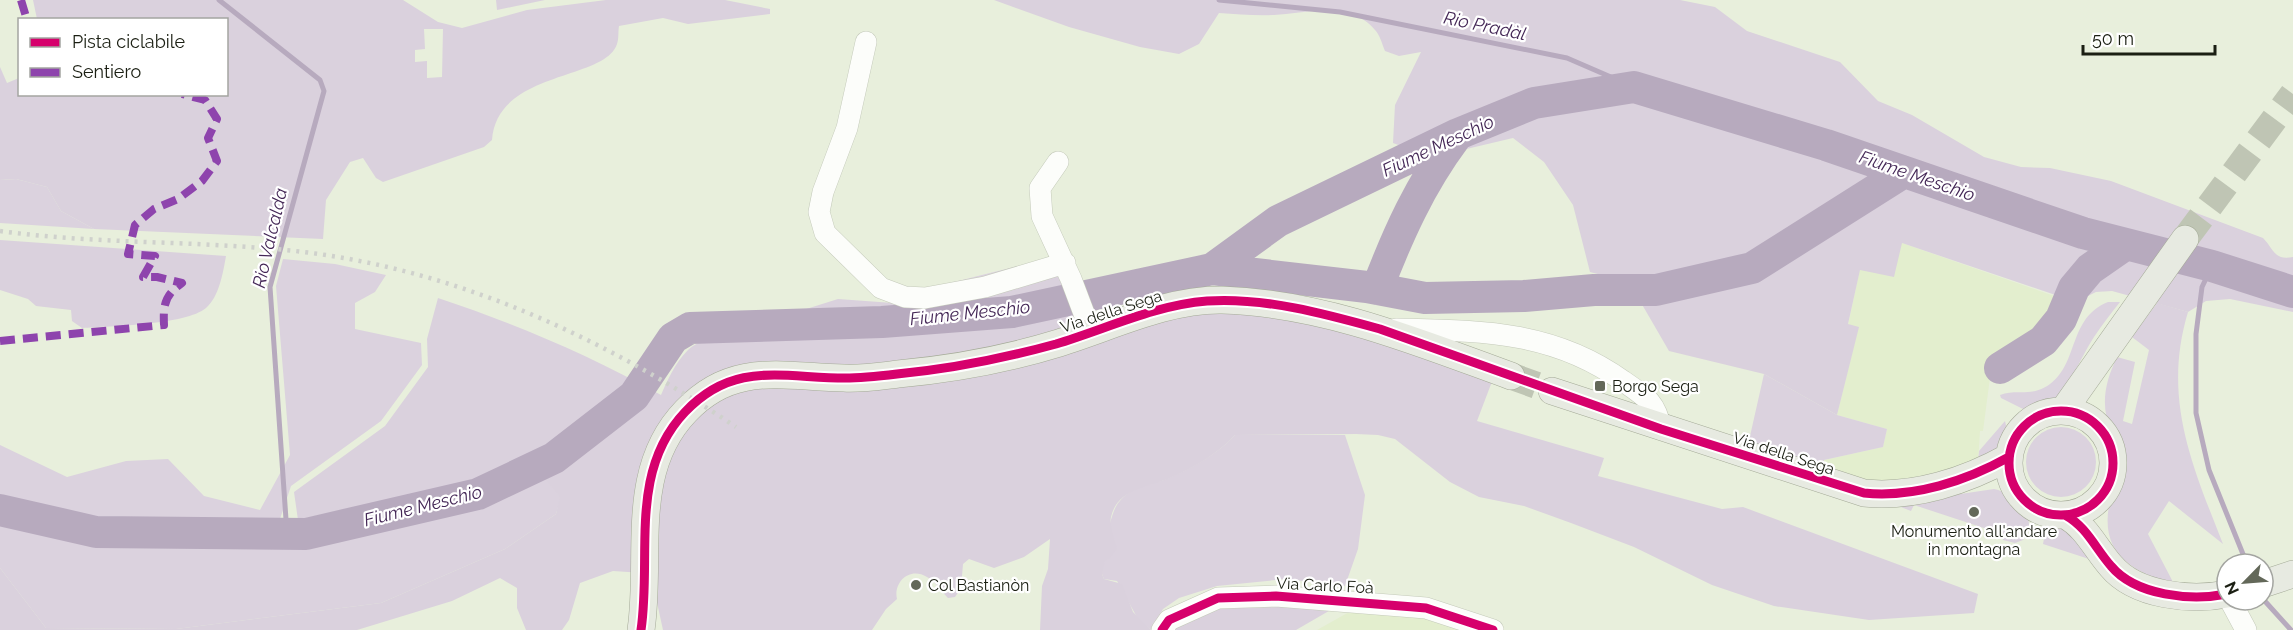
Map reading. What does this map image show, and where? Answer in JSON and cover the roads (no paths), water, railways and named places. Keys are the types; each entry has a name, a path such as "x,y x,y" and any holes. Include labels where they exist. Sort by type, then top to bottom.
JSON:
{"main road":[{"path":"2063,411 2180,245"},
{"name":"Via della Sega","path":"641,630 645,514 654,464 664,441 694,402 714,388 733,379 775,374 846,378 953,366 1034,350 1087,322 1220,300 1291,309 1380,328 1511,376"},
{"path":"2092,422 2096,375 2108,346"},
{"name":"Via della Sega","path":"1552,391 1661,429 1864,494 1895,493 1965,479 1991,480 2015,487"},
{"path":"2102,495 2091,506 2066,514 2052,514 2035,507 2015,487 2010,472 2009,457 2013,442 2022,429 2033,419 2048,412 2063,411 2078,414 2092,422 2104,434 2111,448 2113,465 2102,495 2097,519 2104,556"},
{"name":"Via della Sega","path":"1965,479 2009,457"},
{"path":"2066,514 2077,521 2120,574 2157,590 2198,598 2215,596"}],"street":[{"path":"866,42 846,128 823,192 819,212 825,233 881,288 905,297 925,298 1068,271"},
{"path":"1058,162 1040,188 1042,216 1068,271 1087,322"},
{"name":"Via della Sega","path":"1380,328 1500,333 1548,343 1605,368 1639,392 1658,411 1661,429"},
{"name":"Via Carlo Foà","path":"1161,630 1169,620 1218,598 1276,596 1426,608 1493,630"},
{"path":"2236,612 2246,630"}],"waterway":[{"name":"Rio Valcalda","path":"219,0 320,80 324,91 270,287 287,534"},
{"name":"Rio Pradàl","path":"1219,0 1340,12 1567,58 1634,87"},
{"name":"Fiume Meschio","path":"0,510 96,532 306,534 478,494 554,458 634,396 673,338 690,328 882,322 1012,312 1212,269 1278,221 1458,134 1534,103 1634,87 1826,145 2083,233 2212,266 2293,292"},
{"path":"1377,289 1411,210 1455,138"},
{"path":"1212,269 1367,287 1425,298 1524,296 1594,290 1656,290 1752,268 1904,172"},
{"path":"2000,368 2043,341 2061,319 2074,288 2090,269 2126,244"},
{"path":"2212,266 2202,287 2196,334 2196,413 2209,470 2242,552"},
{"path":"2275,612 2291,630"}],"tunnel":[{"path":"2185,239 2293,94"},
{"path":"1511,376 1552,391"}],"railway":[{"path":"0,231 65,238 262,248 327,255 390,268 451,285 511,306 569,331 682,392 736,427"}],"place":[{"name":"Borgo Sega","path":"1600,386"},
{"name":"Monumento all'andare in montagna","path":"1974,512"},
{"name":"Col Bastianòn","path":"916,585"}]}
